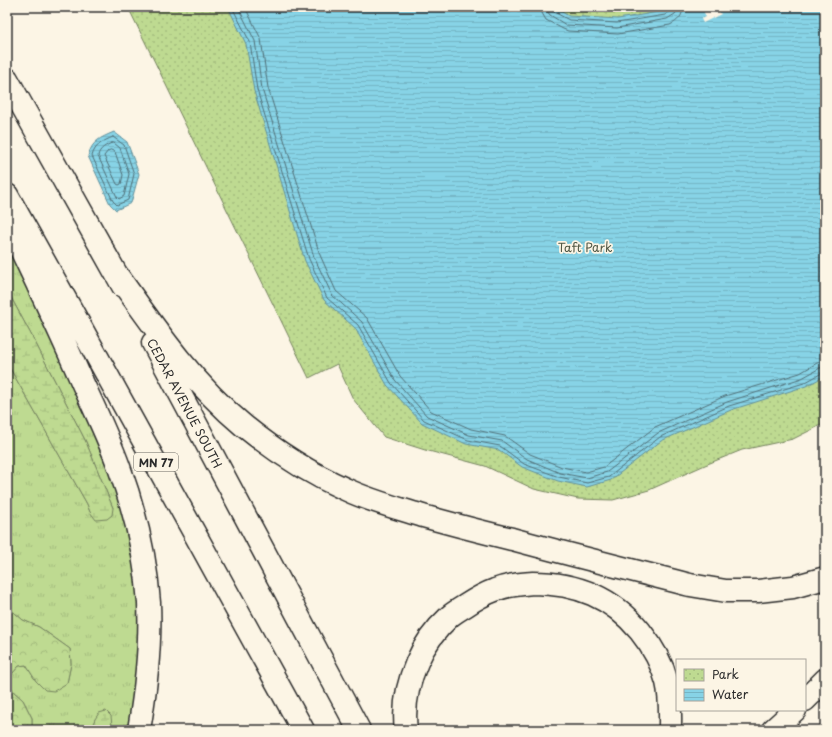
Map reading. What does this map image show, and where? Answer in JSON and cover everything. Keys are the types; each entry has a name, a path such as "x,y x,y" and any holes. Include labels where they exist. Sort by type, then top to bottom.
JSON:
{"highway":[{"name":"CEDAR AVENUE SOUTH","path":"7,79 115,272 359,730"},
{"name":"MN 77","path":"7,195 303,730"},
{"path":"7,220 56,322 107,436 131,504 139,534 149,602 150,638 147,675 139,730"},
{"path":"115,272 179,360 210,395 244,426 280,453 315,474 345,489 386,505 449,523 690,585 726,590 758,591 793,587 825,578"},
{"path":"406,730 404,717 410,677 420,653 434,632 451,615 473,601 495,590 520,584 548,583 575,588 596,596 614,606 634,624 648,641 659,660 666,682 670,703 670,730"},
{"path":"806,699 825,680"},
{"path":"773,730 794,711"}],"green space":[{"name":"Taft Park","path":"128,7 825,7 825,423 793,439 742,450 649,490 613,500 578,499 534,489 485,466 384,437 353,399 337,364 309,378"},
{"path":"7,241 114,469 142,594 135,730 110,730 112,726 95,719 91,730 32,730 32,718 23,700 14,692 10,685 11,675 19,666 26,665 36,681 67,683 71,664 70,649 39,627 23,620 9,608 7,604 7,363 87,504 90,512 113,508 86,442 7,290"},
{"path":"7,290 86,442 113,508 112,515 107,519 96,520 90,512 87,504 7,363"},
{"path":"7,604 9,608 23,620 39,627 70,649 71,664 67,683 54,691 45,690 36,681 26,665 19,666 11,675 10,685 14,692 23,700 32,718 32,730 7,730"},
{"path":"106,711 111,716 112,726 110,730 91,730 99,713"}],"water":[{"name":"Taft Park","path":"228,7 553,7 569,16 618,19 664,11 672,7 825,7 825,376 806,386 731,410 661,441 611,480 587,487 558,481 522,467 499,450 466,444 422,423 387,385 355,328 324,300 305,261 254,91 246,44"},
{"path":"114,132 127,142 139,174 131,203 116,210 110,204 88,156 94,143"}],"pier":[{"path":"705,7 712,7 715,13 719,11 721,14 703,23 701,19 706,17 703,10"}]}
